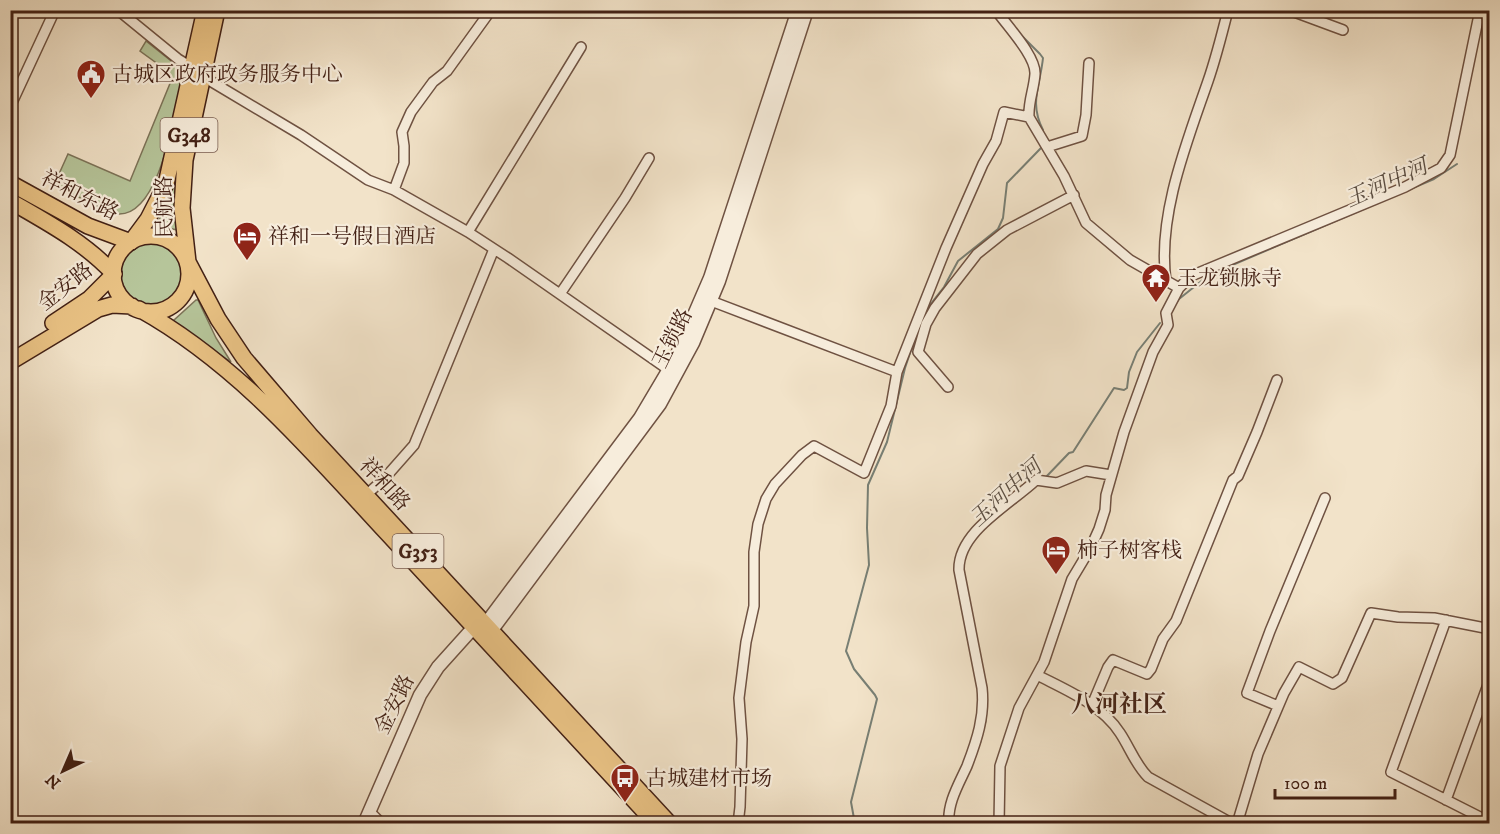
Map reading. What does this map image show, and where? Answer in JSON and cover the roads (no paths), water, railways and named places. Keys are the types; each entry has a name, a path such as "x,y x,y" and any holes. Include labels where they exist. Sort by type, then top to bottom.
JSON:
{"main road":[{"name":"民航路","path":"188,262 182,208 183,174 205,10"},
{"name":"民航路","path":"131,242 148,219 166,184 217,10"},
{"name":"祥和东路","path":"10,183 88,226 131,242"},
{"name":"祥和东路","path":"10,201 82,245 114,274"},
{"path":"131,242 150,236 164,238 181,250 188,262"},
{"name":"G348","path":"114,274 117,257 131,242"},
{"name":"G348","path":"135,308 159,311 178,301 188,283 188,262"},
{"name":"祥和路","path":"188,262 218,319 264,383 366,495 656,824"},
{"path":"114,274 118,291 135,308"},
{"name":"金安路","path":"10,350 78,308 100,290 114,274"},
{"name":"金安路","path":"10,362 98,309 112,305 135,308"},
{"name":"祥和路","path":"135,308 195,344 258,397 670,824"}],"street":[{"path":"10,107 55,10"},
{"path":"118,10 178,59 301,135 368,180 394,190 468,232 669,370"},
{"path":"394,190 404,163 402,132 411,112 433,81 447,71 491,10"},
{"name":"玉锁路","path":"484,630 640,418 685,339 710,278 798,10"},
{"name":"玉锁路","path":"484,630 647,423 683,364 711,301 807,10"},
{"path":"1166,281 1163,259 1179,165 1209,78 1228,10"},
{"path":"1289,10 1343,30"},
{"path":"999,824 1000,766 1019,708 1044,662 1072,579 1100,529 1111,475 1143,377 1153,352 1168,325 1166,313 1179,288 1191,276 1405,187 1444,165 1450,155 1480,10"},
{"path":"998,11 1034,63 1035,73 1028,106 1029,117 1074,195 1086,223 1130,260 1179,288"},
{"path":"468,232 581,47"},
{"path":"1047,147 1082,136 1086,115 1089,63"},
{"path":"738,824 742,738 739,698 746,642 754,606 756,538 764,505 775,484 797,460 814,446 864,473 891,406 897,372 946,248 983,164 996,141 1004,112 1029,117"},
{"path":"560,294 625,198 649,158"},
{"path":"948,387 918,352 926,324 935,308 968,264 987,244 1007,230 1074,195"},
{"path":"366,495 384,479 414,445 494,249"},
{"path":"711,301 897,372"},
{"path":"1092,705 1113,660 1147,674 1151,669 1161,644 1176,621 1233,480 1238,476 1277,380"},
{"path":"949,824 951,802 978,734 983,705 982,688 958,570 962,550 976,530 1036,480 1057,483 1086,471 1111,475"},
{"path":"1278,706 1247,693 1325,498"},
{"path":"1036,675 1092,705 1104,715 1121,733 1138,765 1148,777 1235,824 1257,754 1278,706 1299,667 1333,684 1340,680 1371,613 1446,620 1490,630"},
{"path":"1446,620 1391,772 1480,816 1476,824"},
{"name":"金安路","path":"364,824 425,685 438,667 484,630"},
{"path":"1446,800 1490,679"},
{"path":"369,811 382,824"}],"waterway":[{"path":"1020,34 1043,58 1036,103 1043,130"},
{"path":"926,310 944,287 958,261 998,229 1003,218 1007,183 1041,148"},
{"name":"玉河中河","path":"1174,306 1179,299 1209,275 1434,179 1457,164"},
{"name":"玉河中河","path":"1045,478 1069,453 1073,452 1114,388 1124,390 1127,388 1129,372 1137,352 1160,323"},
{"path":"855,824 851,802 877,699 854,669 846,651 869,565 868,485 887,442 905,368 915,338"},
{"name":"玉河中河","path":"987,526 1022,497"},
{"name":"玉河中河","path":"980,743 986,710"}],"place":[{"name":"古城区政府政务服务中心","path":"91,100"},
{"name":"祥和一号假日酒店","path":"247,262"},
{"name":"玉龙锁脉寺","path":"1156,304"},
{"name":"柿子树客栈","path":"1056,576"},
{"name":"古城建材市场","path":"625,804"}],"district":[{"name":"八河社区","path":"1119,704"}]}
